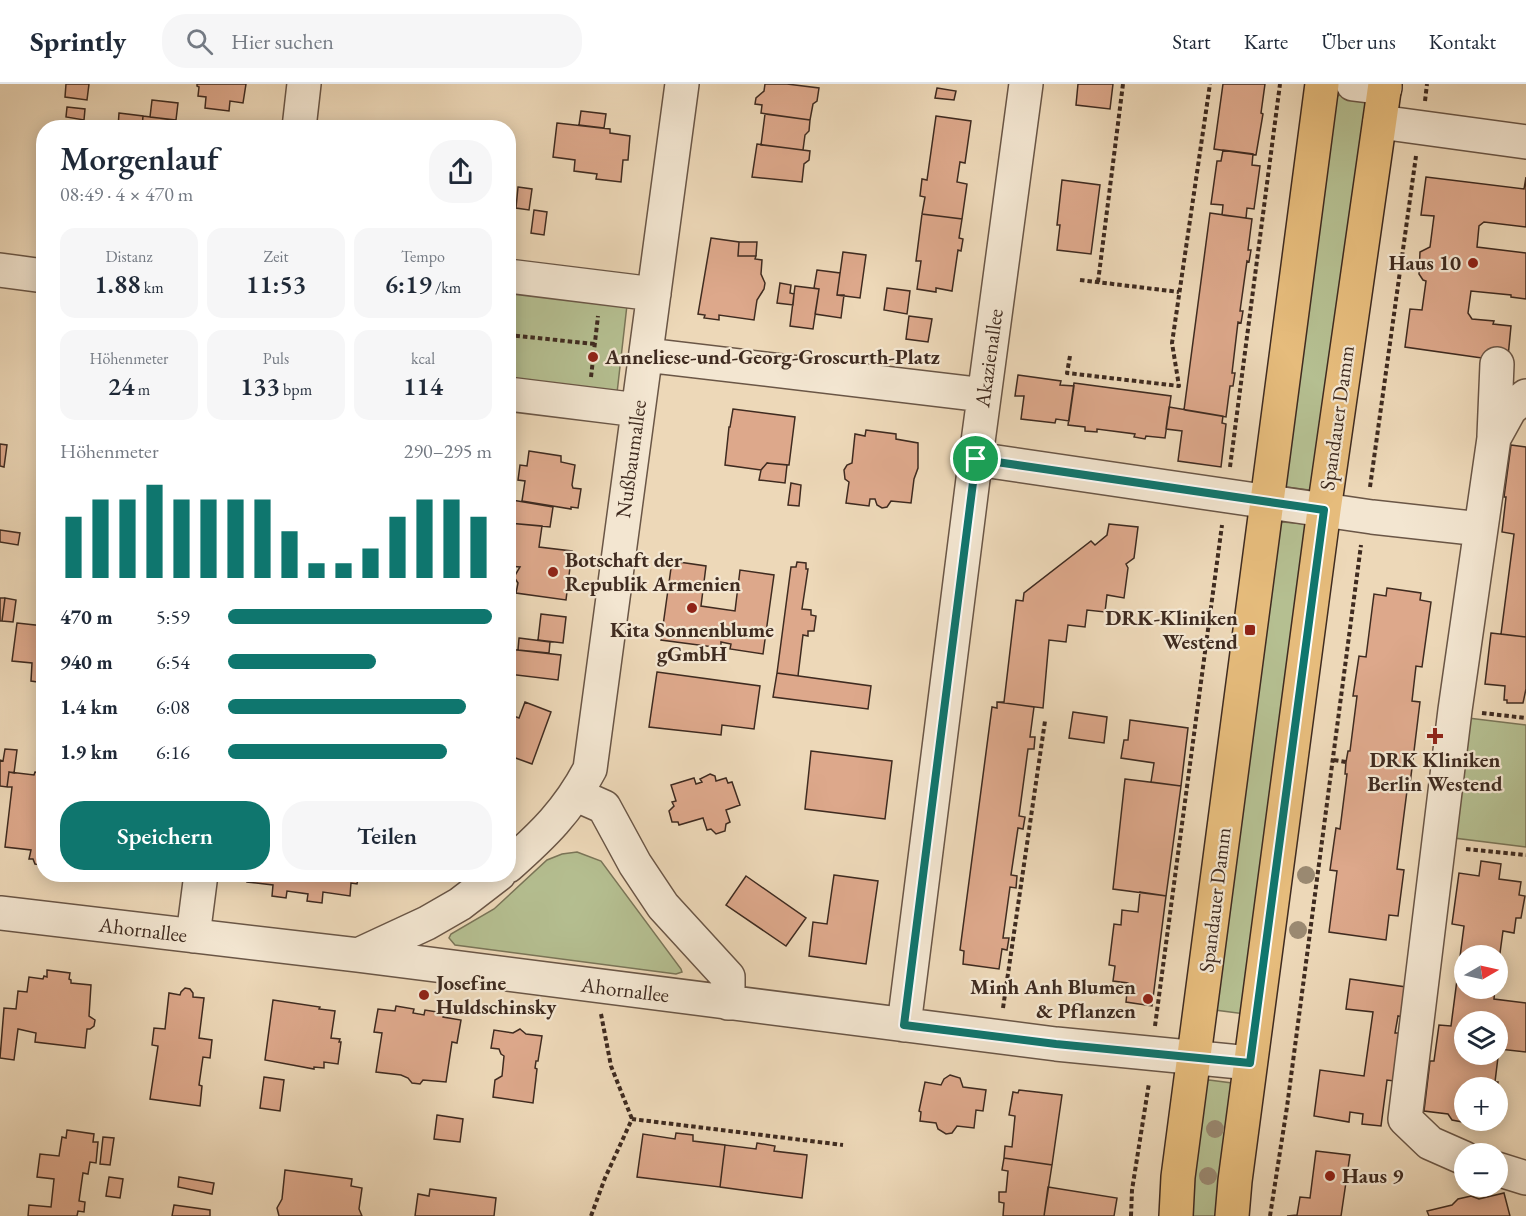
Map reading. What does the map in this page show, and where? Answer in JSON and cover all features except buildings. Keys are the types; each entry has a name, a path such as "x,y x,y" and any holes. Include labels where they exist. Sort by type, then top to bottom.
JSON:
{"main road":[{"name":"Spandauer Damm","path":"1176,1216 1178,1177 1322,84"},
{"name":"Spandauer Damm","path":"1232,1216 1250,1063 1324,510 1385,86"}],"street":[{"path":"300,120 304,84"},
{"name":"Nußbaumallee","path":"516,859 545,833 577,795 590,769 682,84"},
{"name":"Akazienallee","path":"904,1025 1026,84"},
{"path":"1353,84 1385,86"},
{"path":"1380,122 1526,142"},
{"path":"0,270 36,275"},
{"path":"516,277 654,294"},
{"path":"646,355 984,395"},
{"path":"1454,1154 1430,1143 1405,1119 1455,710 1494,438 1497,364"},
{"path":"516,395 638,410"},
{"path":"1494,438 1510,409 1526,396"},
{"path":"976,459 1365,516 1481,529"},
{"path":"577,795 604,807 635,864 663,906 728,976 728,1003"},
{"path":"193,936 200,882"},
{"path":"358,955 427,923 460,904 489,882"},
{"name":"Ahornallee","path":"0,913 358,955 1056,1044 1250,1063"},
{"path":"1508,1172 1526,1178"}],"path":[{"path":"1098,282 1123,84"},
{"path":"1070,356 1067,373 1179,386 1172,343 1210,84"},
{"path":"1229,475 1280,84"},
{"path":"1270,1216 1287,1107 1365,516 1427,84"},
{"path":"1080,280 1179,292"},
{"path":"590,385 600,306"},
{"path":"516,336 595,344"},
{"path":"1154,1030 1224,514"},
{"path":"1455,710 1526,718"},
{"path":"1001,1017 1046,721"},
{"path":"1334,760 1346,762"},
{"path":"1438,846 1526,855"},
{"path":"591,1216 605,1178 632,1119 611,1066 600,1010"},
{"path":"1131,1216 1132,1190 1149,1082"},
{"path":"632,1119 843,1145"}],"green space":[{"path":"1340,95 1365,99 1368,103 1314,486 1309,490 1286,487 1285,481 1335,97"},
{"path":"516,292 627,305 617,393 516,380"},
{"path":"1282,522 1307,524 1245,1014 1215,1010 1277,530"},
{"path":"1468,718 1526,725 1526,847 1454,838"},
{"path":"577,852 601,861 682,972 676,974 455,945 449,938 451,934 494,909 547,860 562,854"},
{"path":"1209,1080 1232,1083 1220,1216 1192,1216 1192,1191 1205,1083"}],"place":[{"name":"Haus 10","path":"1473,263"},
{"name":"Anneliese-und-Georg-Groscurth-Platz","path":"593,357"},
{"name":"Botschaft der Republik Armenien","path":"553,572"},
{"name":"Kita Sonnenblume gGmbH","path":"692,608"},
{"name":"DRK-Kliniken Westend","path":"1250,630"},
{"name":"DRK Kliniken Berlin Westend","path":"1435,736"},
{"name":"Josefine Huldschinsky","path":"424,995"},
{"name":"Minh Anh Blumen & Pflanzen","path":"1148,999"},
{"name":"Haus 9","path":"1330,1176"}],"route":[{"path":"976,459 1324,510 1250,1063 1056,1044 904,1025 976,459"}]}
